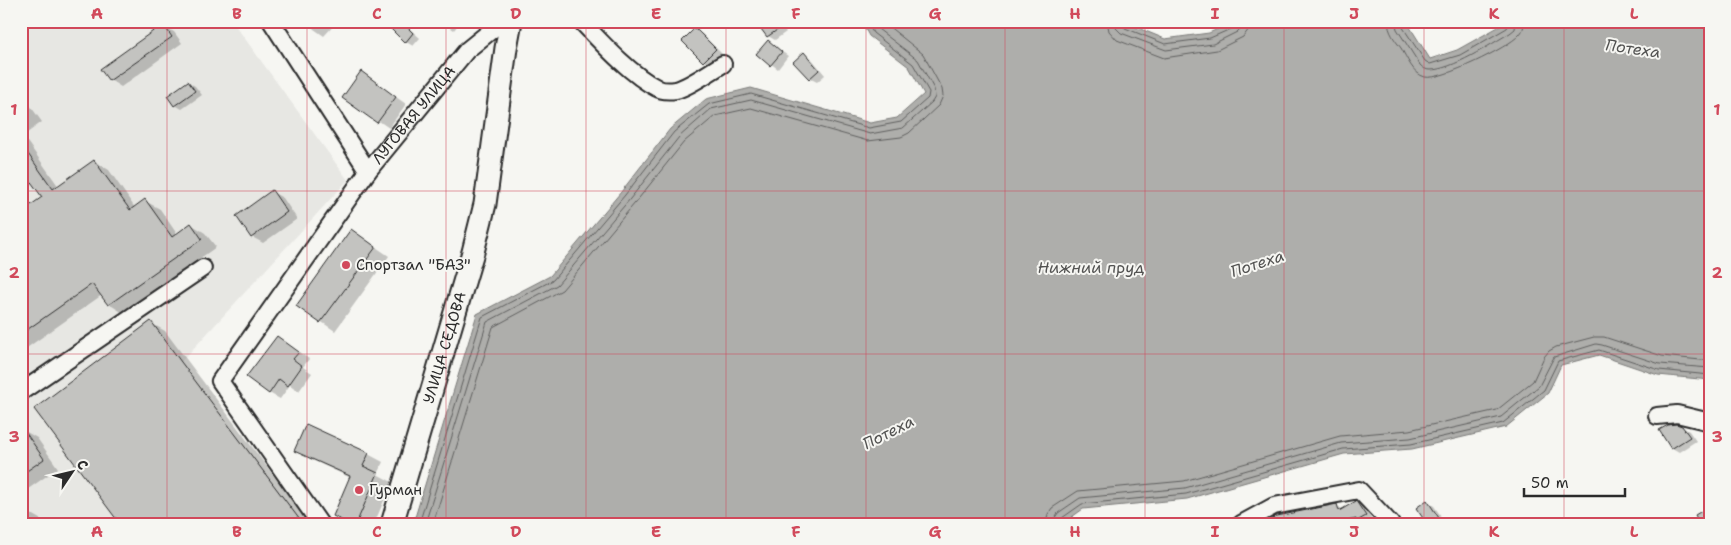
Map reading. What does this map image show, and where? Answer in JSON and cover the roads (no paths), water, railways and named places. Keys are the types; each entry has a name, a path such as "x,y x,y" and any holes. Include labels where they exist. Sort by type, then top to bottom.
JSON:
{"main road":[{"name":"УЛИЦА СЕДОВА","path":"392,524 473,252 485,204 511,21"}],"street":[{"name":"ЛУГОВАЯ УЛИЦА","path":"271,21 368,171 468,50 503,21"},
{"path":"581,21 610,51 644,80 658,89 667,91 677,90 724,64"},
{"path":"320,524 220,381 368,171"},
{"path":"21,392 203,268"},
{"path":"1658,416 1678,414 1710,422"},
{"path":"1241,524 1274,506 1359,490 1390,524"}],"water":[{"name":"Нижний пруд","path":"861,21 1121,21 1165,39 1209,33 1235,21 1402,21 1408,24 1430,59 1457,50 1509,21 1710,21 1710,380 1658,375 1599,355 1561,365 1548,393 1506,427 1412,449 1344,454 1187,499 1083,509 1062,524 413,524 477,314 550,276 621,192 670,129 706,99 751,88 870,123 897,118 924,94 909,67 869,36"}],"place":[{"name":"Спортзал \"БАЗ\"","path":"346,265"},
{"name":"Гурман","path":"359,490"}],"water label":[{"name":"Потеха","path":"1633,48"},
{"name":"Потеха","path":"1257,263"},
{"name":"Потеха","path":"888,432"}]}
